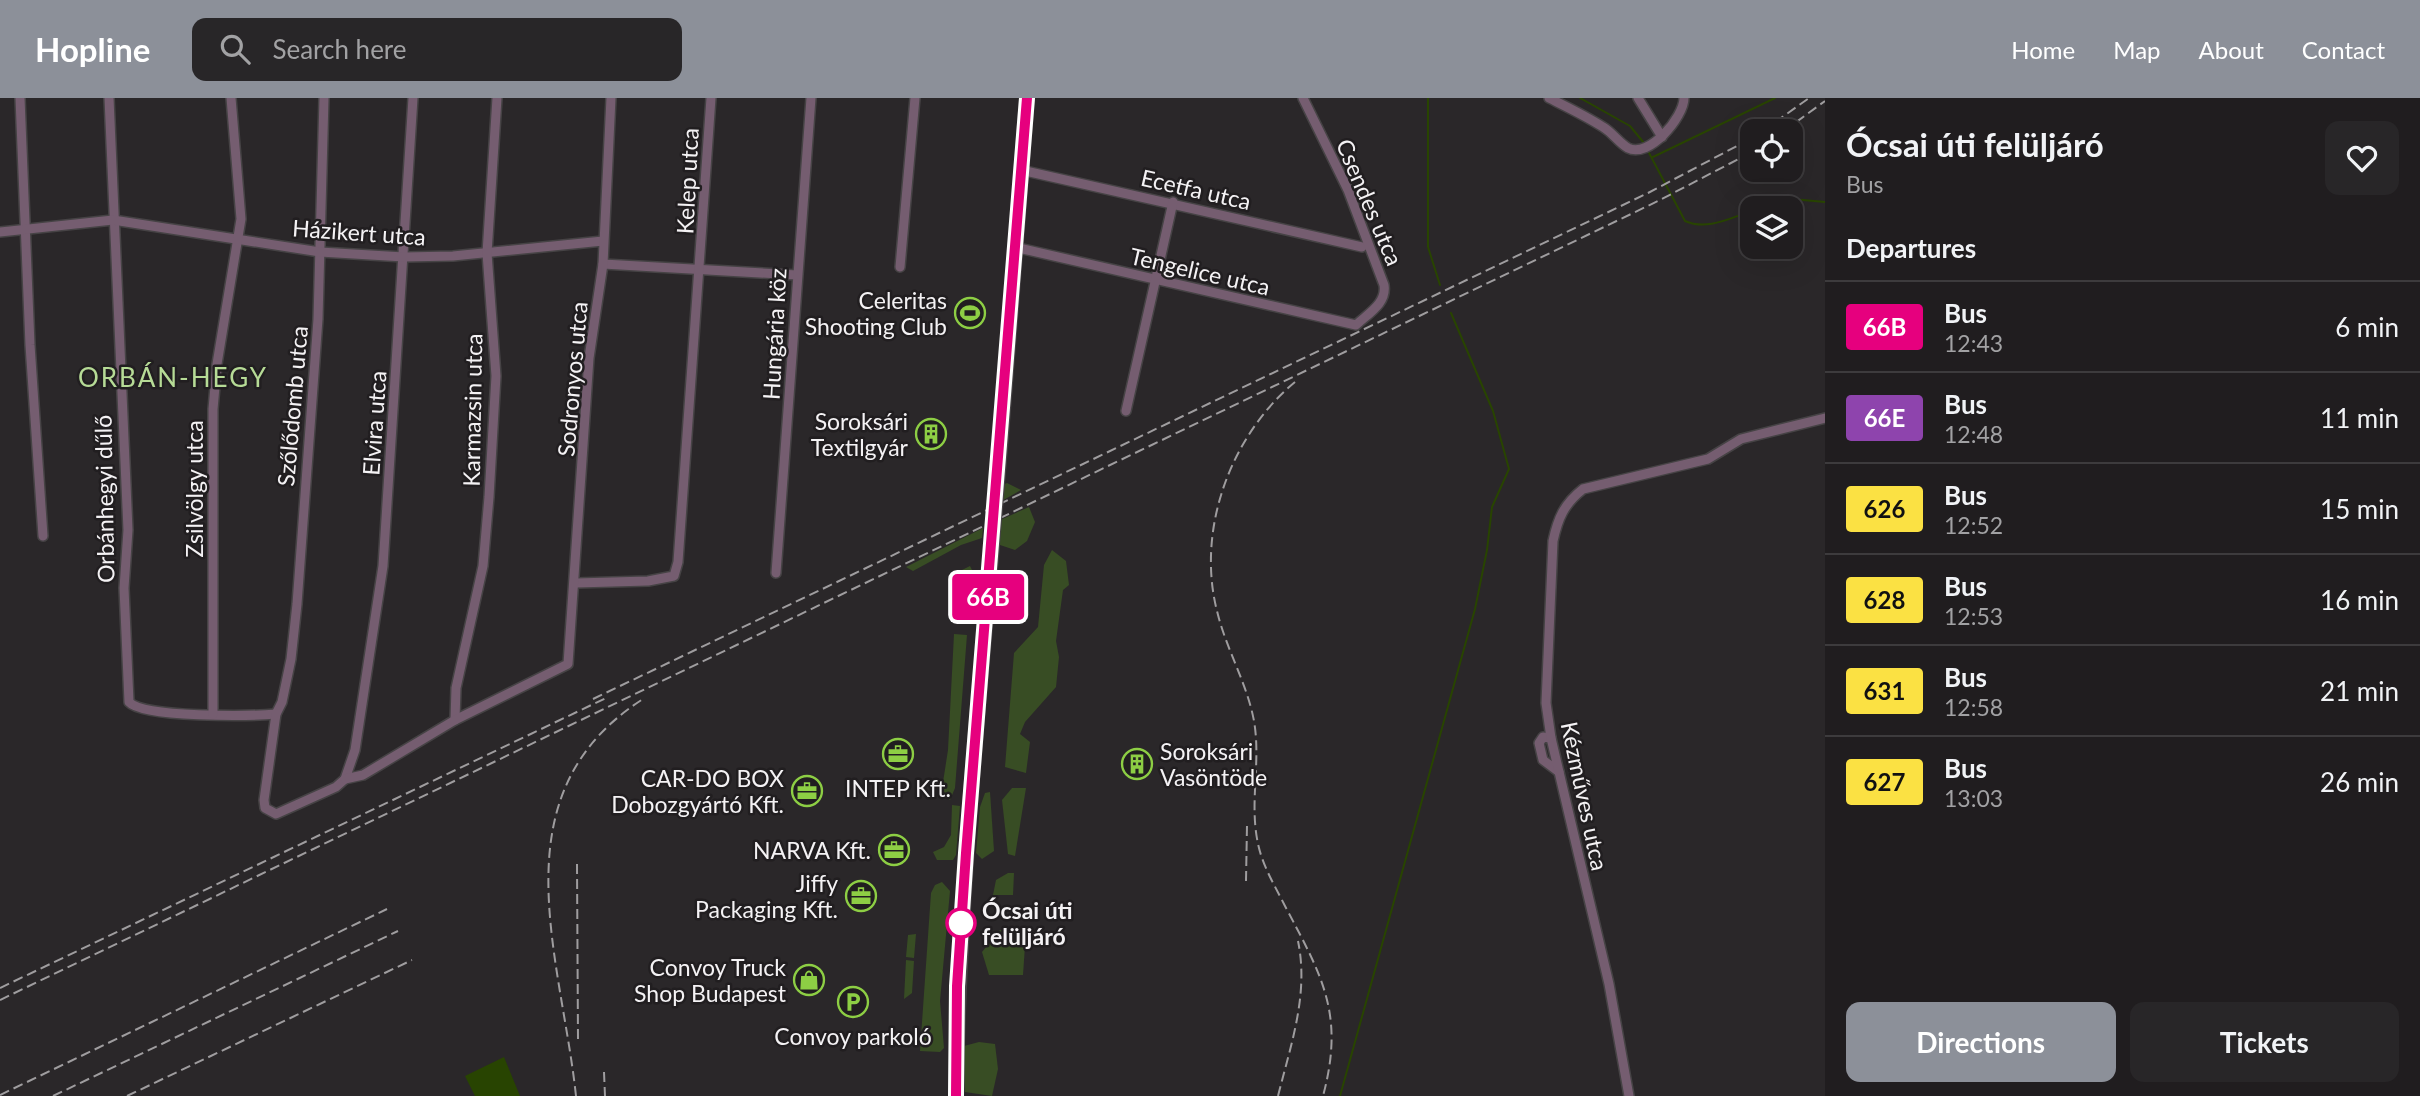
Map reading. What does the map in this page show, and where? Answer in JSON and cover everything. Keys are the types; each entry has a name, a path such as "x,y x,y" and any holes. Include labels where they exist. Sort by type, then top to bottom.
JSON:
{"main road":[{"path":"956,1096 958,972 1027,98"}],"street":[{"path":"20,98 30,345 43,536"},
{"name":"Orbánhegyi dűlő","path":"109,98 128,530 124,588 129,702 134,708 213,715"},
{"name":"Zsilvölgy utca","path":"213,715 213,409 235,240 241,219 232,98"},
{"name":"Szőlődomb utca","path":"324,98 320,252 297,604 291,659 282,702 276,714 265,807 276,814 313,799 345,779"},
{"name":"Elvira utca","path":"345,779 355,750 383,566 413,98"},
{"name":"Karmazsin utca","path":"455,720 456,688 483,566 489,497 496,376 487,253 497,98"},
{"name":"Sodronyos utca","path":"455,720 568,664 576,583 589,358 603,264 611,98"},
{"name":"Kelep utca","path":"576,583 648,581 674,576 678,562 711,98"},
{"name":"Hungária köz","path":"776,573 811,98"},
{"path":"900,267 915,98"},
{"name":"Csendes utca","path":"1303,98 1348,190 1384,285 1386,295 1382,302 1365,316"},
{"path":"1549,98 1600,125 1629,149 1637,149 1658,139 1678,117 1684,98"},
{"path":"1638,98 1658,139"},
{"name":"Ecetfa utca","path":"1021,170 1362,247"},
{"path":"1126,411 1172,202"},
{"name":"Házikert utca","path":"0,232 113,220 320,252 404,257 487,253 603,242"},
{"name":"Tengelice utca","path":"1023,249 1356,325 1365,316"},
{"path":"603,264 701,267 797,275"},
{"name":"Kézműves utca","path":"1629,1096 1608,984 1559,772 1543,760 1539,743 1543,737 1551,738 1546,702 1553,541 1558,520 1567,502 1583,489 1599,483 1708,459 1741,439 1825,418"},
{"path":"213,715 276,714"},
{"path":"345,779 363,775 455,720"}],"shaded area":[{"path":"1007,483 1021,490 1000,502 1002,485"},
{"path":"1029,507 1035,522 1027,541 1015,550 997,544 1000,520"},
{"path":"983,528 982,538 961,545 913,571 906,567"},
{"path":"1052,550 1066,561 1069,585 1063,590 1056,641 1059,657 1056,687 1025,722 1020,734 1030,742 1026,773 1005,767 1014,653 1038,627 1044,565"},
{"path":"970,566 973,572 968,617 956,618 954,593 960,571"},
{"path":"954,634 967,635 955,788 950,800 941,795 948,750"},
{"path":"1012,788 1026,788 1015,856 1008,854 1002,800"},
{"path":"990,792 994,851 982,859 976,853 980,807 985,793"},
{"path":"952,805 960,806 956,855 953,860 937,860 933,852 944,847 951,835"},
{"path":"1008,873 1014,873 1013,895 993,895 996,880"},
{"path":"942,882 950,891 940,1001 944,1048 940,1052 920,1051 931,893 935,885"},
{"path":"1000,930 1026,931 1023,975 989,975 982,952"},
{"path":"916,934 914,958 906,957 908,935"},
{"path":"906,960 914,961 912,993 904,999"},
{"path":"979,1042 995,1044 998,1069 992,1096 965,1092 964,1046"},
{"path":"504,1057 520,1096 475,1096 465,1076"}],"waterway":[{"path":"1428,98 1428,247 1440,285"},
{"path":"1580,98 1630,126 1644,143"},
{"path":"1653,157 1775,98"},
{"path":"1648,151 1685,221 1702,225 1740,215"},
{"path":"1803,200 1825,202"},
{"path":"1340,1096 1475,609 1487,550 1492,507 1509,469 1493,411 1451,313"}],"railway":[{"path":"1780,119 1809,98"},
{"path":"1800,119 1825,101"},
{"path":"593,699 1648,193 1740,144"},
{"path":"0,1000 1658,201 1740,158"},
{"path":"1295,382 1272,404 1253,429 1224,486 1211,548 1212,580 1221,625 1247,693 1254,721 1257,841 1273,882 1310,954 1326,996 1332,1042 1323,1096"},
{"path":"0,988 606,698"},
{"path":"576,1096 552,933 548,880 553,829 568,781 597,738 643,699"},
{"path":"1246,881 1247,825"},
{"path":"577,864 578,1040"},
{"path":"0,1095 387,909"},
{"path":"53,1096 398,931"},
{"path":"1278,1096 1300,1000 1301,961 1298,941"},
{"path":"127,1096 412,960"},
{"path":"604,1072 605,1096"}],"bus line":[{"name":"66B","path":"956,1096 957,986 966,853 1002,436 1027,98"}],"place":[{"name":"Celeritas Shooting Club","path":"970,313"},
{"name":"Soroksári Textilgyár","path":"931,434"},
{"name":"INTEP Kft.","path":"898,754"},
{"name":"Soroksári Vasöntöde","path":"1137,764"},
{"name":"CAR-DO BOX Dobozgyártó Kft.","path":"807,791"},
{"name":"NARVA Kft.","path":"894,850"},
{"name":"Jiffy Packaging Kft.","path":"861,896"},
{"name":"Ócsai úti felüljáró","path":"961,923"},
{"name":"Convoy Truck Shop Budapest","path":"809,980"},
{"name":"Convoy parkoló","path":"853,1002"}],"district":[{"name":"ORBÁN-HEGY","path":"173,377"}]}
